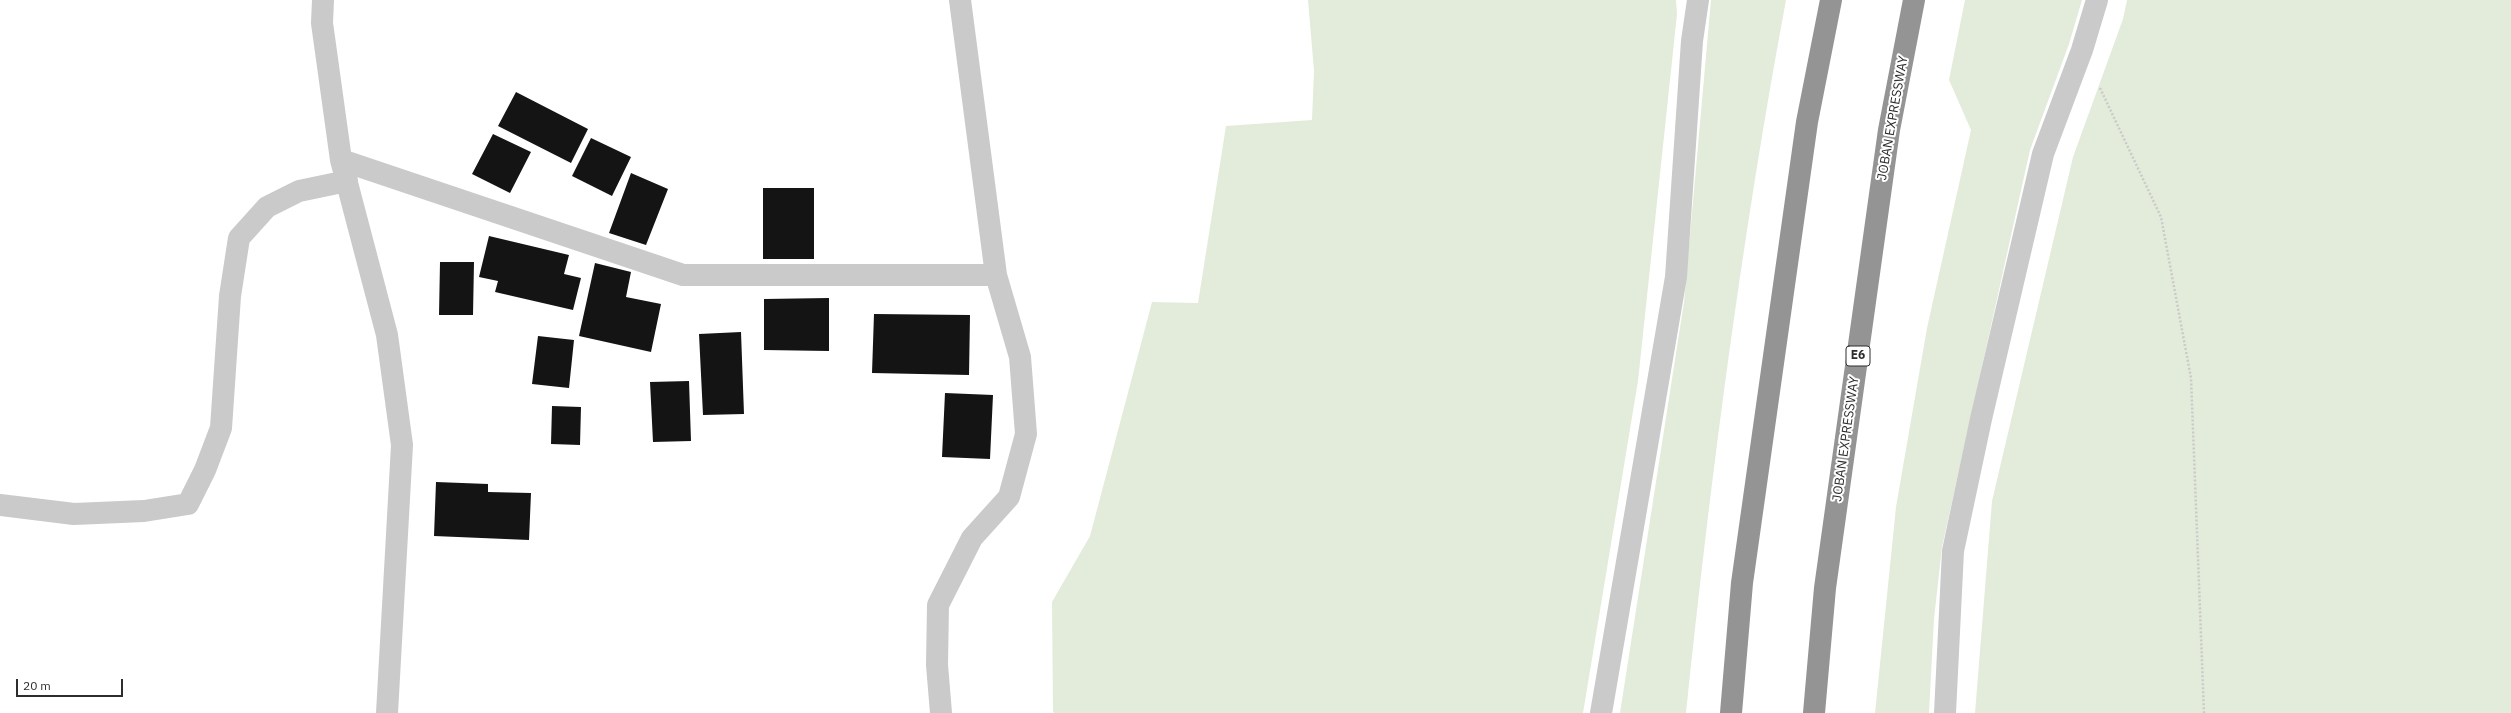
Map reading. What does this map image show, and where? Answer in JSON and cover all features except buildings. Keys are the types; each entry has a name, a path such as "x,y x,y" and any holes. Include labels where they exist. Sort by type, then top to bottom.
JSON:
{"highway":[{"path":"1731,713 1743,575 1807,122 1831,0"},
{"name":"JOBAN EXPRESSWAY","path":"1814,713 1825,588 1839,485 1889,130 1914,0"}],"street":[{"path":"323,0 322,22 341,160 387,335 402,445 387,713"},
{"path":"941,713 937,665 938,605 972,538 1009,497 1026,434 1020,357 996,275 960,0"},
{"path":"1601,713 1676,276 1692,41 1698,0"},
{"path":"1944,713 1955,543 1981,419 2043,154 2082,50 2097,0"},
{"path":"341,160 683,275 996,275"},
{"path":"0,506 74,514 144,511 188,504 205,470 221,428 230,296 239,238 267,207 299,191 347,181"}],"path":[{"path":"2082,50 2162,217 2191,378 2204,713"}],"green space":[{"path":"1308,0 1676,0 1677,14 1638,381 1583,713 1054,713 1053,711 1052,602 1090,536 1152,302 1198,303 1226,126 1312,120 1314,71"},
{"path":"1711,0 1786,0 1755,177 1729,355 1706,534 1686,713 1620,713 1684,302"},
{"path":"1965,0 2082,0 2069,44 2030,150 1942,547 1934,619 1929,713 1875,713 1896,507 1927,328 1971,130 1949,80"},
{"path":"2127,0 2511,0 2511,713 1975,713 1992,501 2073,157 2123,19"}]}
